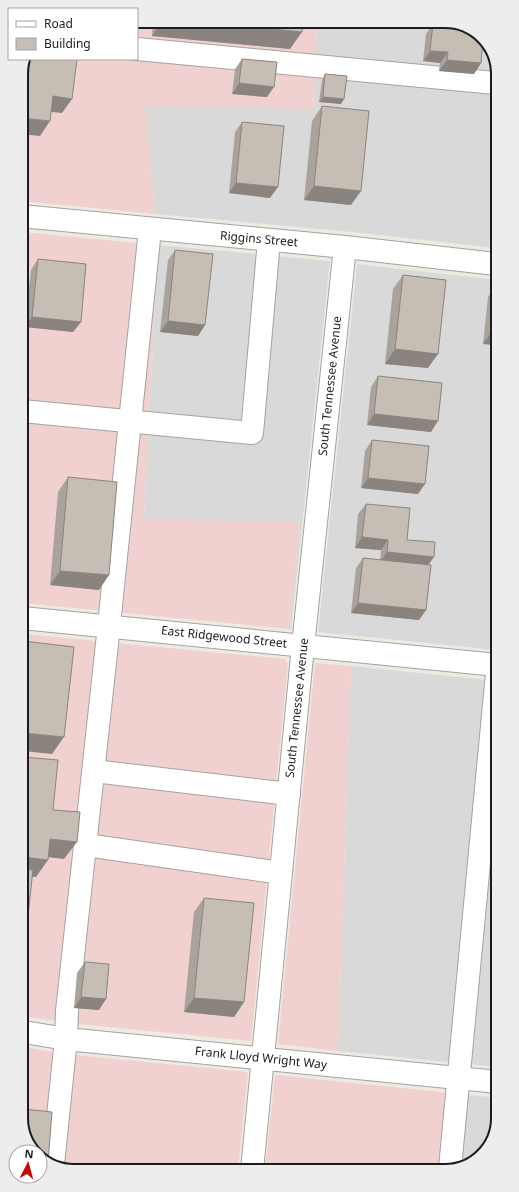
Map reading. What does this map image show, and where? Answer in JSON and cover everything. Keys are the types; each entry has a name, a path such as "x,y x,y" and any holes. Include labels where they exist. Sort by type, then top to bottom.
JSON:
{"street":[{"path":"138,49 491,83"},
{"name":"Riggins Street","path":"28,217 345,247 491,263"},
{"path":"54,1159 66,1039 67,1011 94,771 150,228"},
{"path":"28,412 252,433 269,240"},
{"name":"South Tennessee Avenue","path":"253,1164 303,646 345,247"},
{"name":"East Ridgewood Street","path":"28,619 491,664"},
{"path":"450,1164 491,735"},
{"path":"94,771 289,794"},
{"path":"86,845 281,873"},
{"name":"Frank Lloyd Wright Way","path":"28,1033 66,1039 491,1081"}],"shaded area":[{"path":"138,28 317,28 314,109 146,106 155,214 28,202 28,71 31,60 138,60"},
{"path":"317,28 448,28 468,34 481,46 489,59 491,68 491,247 333,230 155,214 146,105 314,109"},
{"path":"28,233 158,245 144,519 300,522 289,629 28,604"},
{"path":"158,245 330,261 291,629 289,629 300,522 144,520"},
{"path":"357,264 491,279 491,649 318,632"},
{"path":"28,634 286,659 286,663 288,663 251,1041 68,1023 28,1017"},
{"path":"315,663 351,666 338,1051 278,1044"},
{"path":"351,666 491,680 491,1066 338,1051"},
{"path":"28,1048 64,1054 248,1072 239,1164 71,1164 51,1158 48,1156 48,1144 36,1144 30,1133 28,1118"},
{"path":"275,1075 450,1093 448,1164 266,1164"},
{"path":"450,1093 491,1097 491,1124 489,1133 483,1143 473,1154 465,1159 460,1162 448,1164"}],"building":[{"path":"262,28 302,28 302,32"},
{"path":"432,28 454,29 468,34 482,48 481,63 447,60 448,52 430,51"},
{"path":"242,59 277,62 274,87 239,83"},
{"path":"31,60 77,60 72,99 53,96 50,121 28,119 28,71"},
{"path":"325,74 347,76 344,99 323,97"},
{"path":"322,106 369,111 361,191 314,186"},
{"path":"242,122 284,126 278,187 236,183"},
{"path":"175,250 213,254 205,325 168,321"},
{"path":"38,259 86,264 81,322 32,317"},
{"path":"403,275 446,280 438,354 395,349"},
{"path":"378,376 442,383 438,421 374,414"},
{"path":"372,440 429,446 425,484 368,478"},
{"path":"68,477 117,482 109,575 60,571"},
{"path":"366,504 410,508 407,540 435,542 434,557 387,552 388,540 362,537"},
{"path":"363,558 431,565 426,610 358,603"},
{"path":"28,642 74,647 64,737 28,733"},
{"path":"28,757 58,760 53,810 80,812 77,842 50,839 48,860 28,858"},
{"path":"28,870 33,870 28,915"},
{"path":"204,898 254,903 244,1002 194,998"},
{"path":"85,962 109,964 106,999 81,997"},
{"path":"28,1109 52,1112 48,1156 48,1144 36,1144 30,1133"}]}
